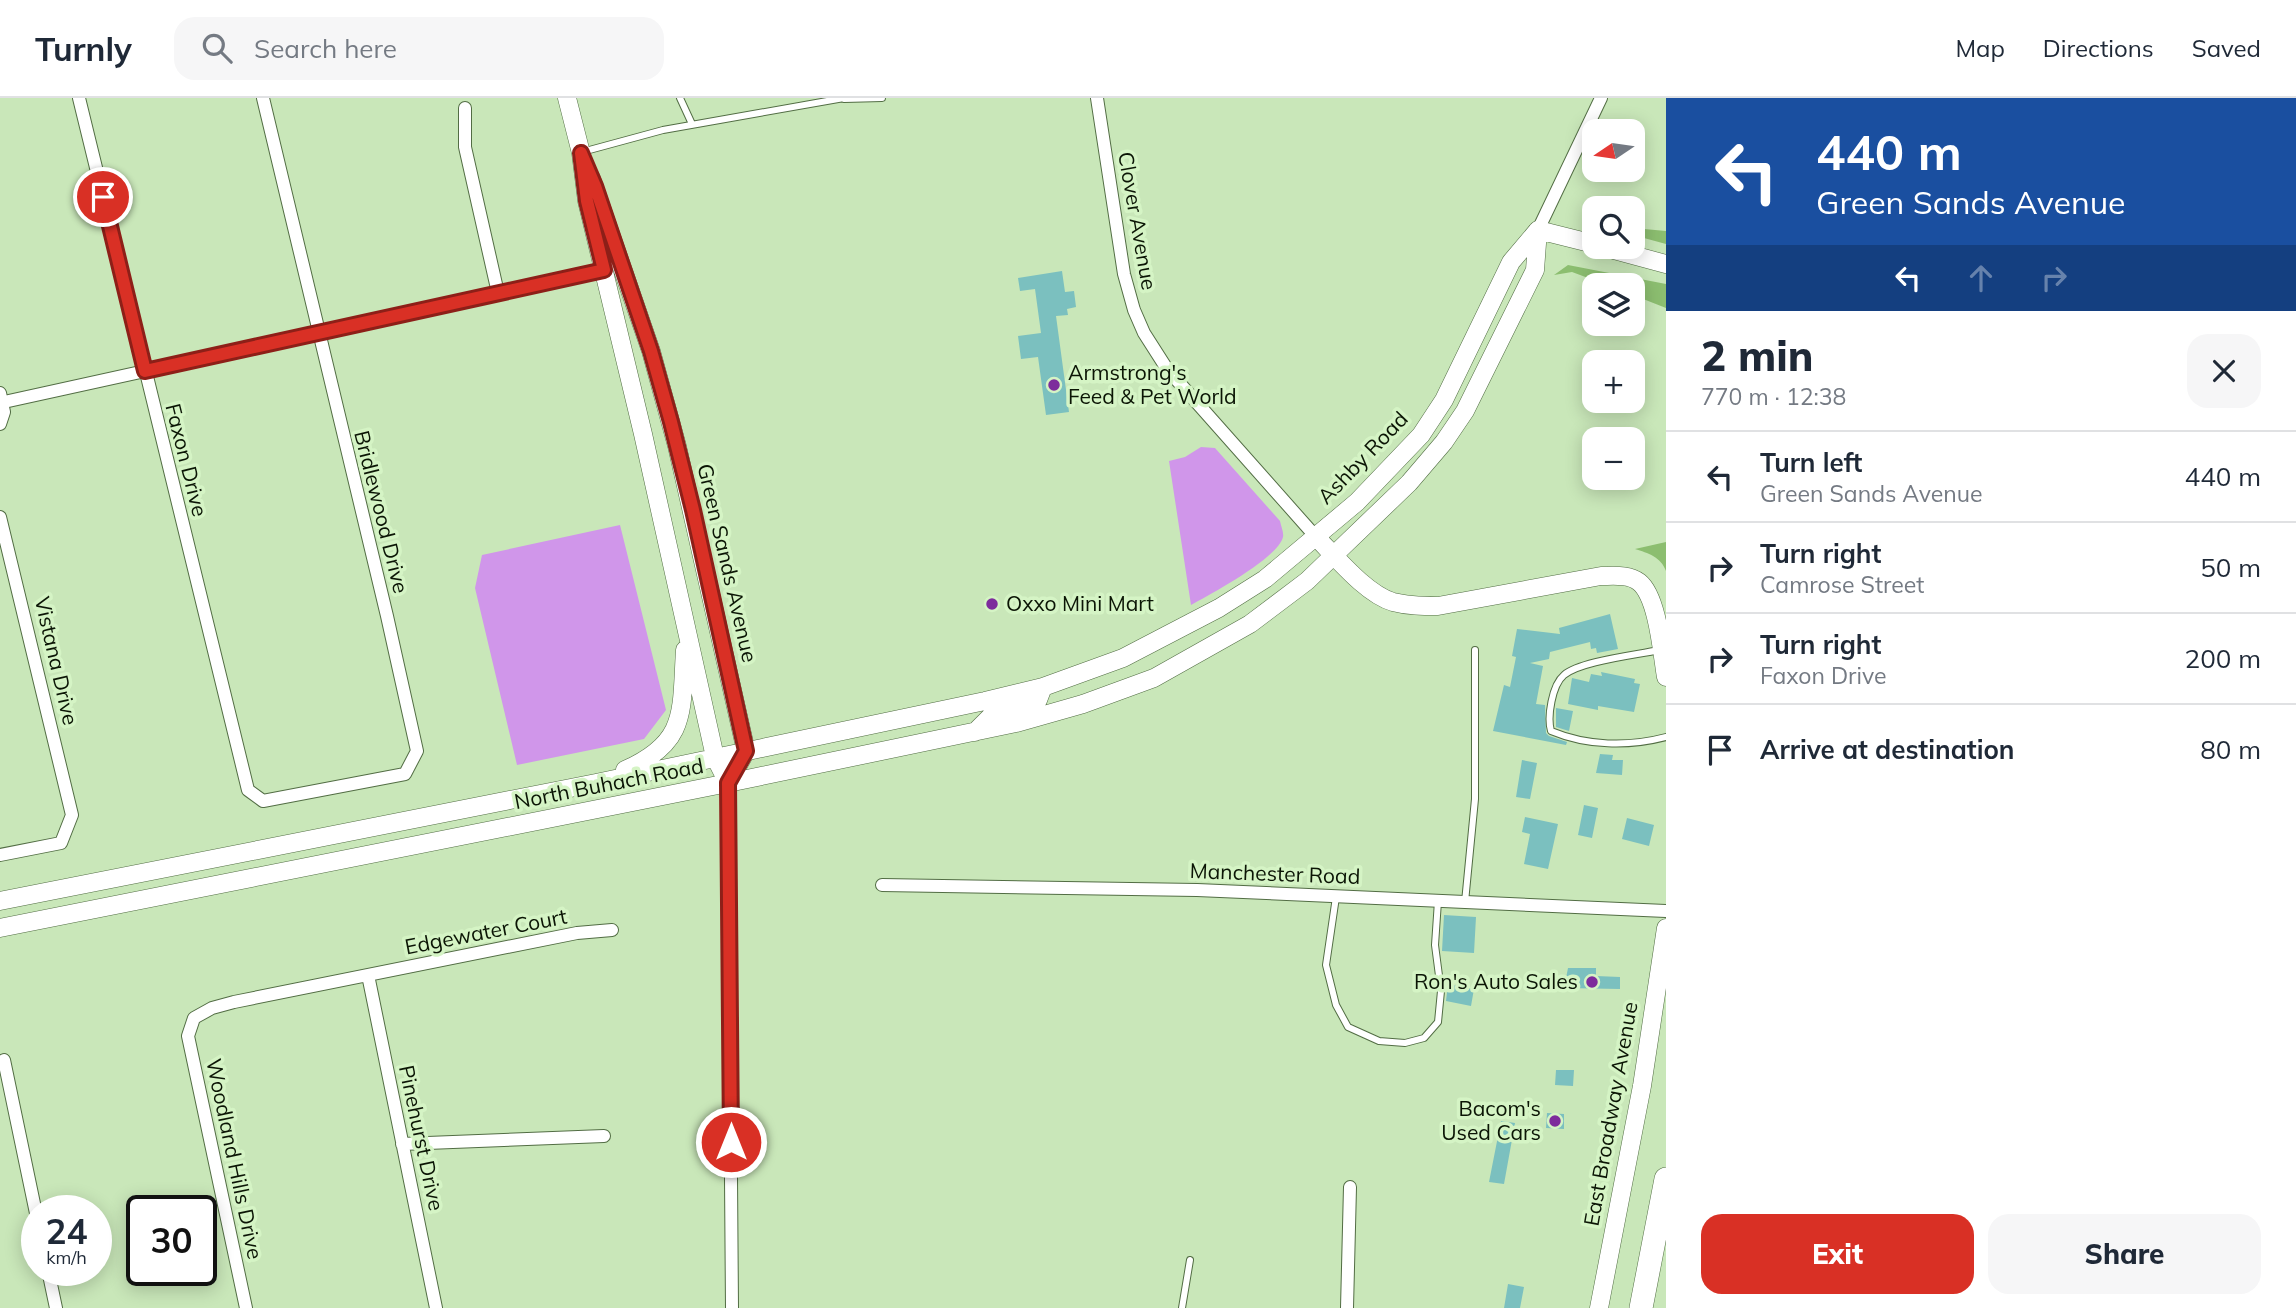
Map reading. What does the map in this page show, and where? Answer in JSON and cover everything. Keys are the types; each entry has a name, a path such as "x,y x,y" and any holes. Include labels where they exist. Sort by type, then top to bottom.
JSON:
{"highway":[{"path":"1641,1308 1666,1179"}],"main road":[{"name":"Green Sands Avenue","path":"567,98 581,153 587,201 643,434 715,757 728,783"},
{"name":"Green Sands Avenue","path":"581,153 595,186 651,351 693,510 746,751 728,783"},
{"name":"Ashby Road","path":"1219,608 1265,579 1316,537 1357,502 1413,443 1444,400 1510,262 1538,230"},
{"name":"Ashby Road","path":"1250,624 1335,556 1409,483 1444,442 1465,411 1535,270 1538,230"},
{"path":"1538,230 1582,241"},
{"path":"1645,258 1666,264"},
{"path":"1444,400 1465,411"},
{"path":"1316,537 1375,593 1394,602 1416,606 1438,606 1601,576 1624,576 1640,582 1652,601 1666,677"},
{"name":"North Buhach Road","path":"0,901 596,783 1043,687 1123,658 1219,608"},
{"name":"North Buhach Road","path":"0,928 975,732 1083,704 1154,678 1250,624"},
{"path":"596,783 655,755 675,732 681,710 686,633"},
{"path":"975,732 992,715 1038,700 1043,687"},
{"name":"East Broadway Avenue","path":"1599,1308 1642,1086 1666,928"}],"street":[{"name":"Faxon Drive","path":"79,98 248,790"},
{"name":"Bridlewood Drive","path":"248,790 263,801 405,774 417,751 263,98"},
{"name":"Clover Avenue","path":"1097,98 1124,274 1144,333 1167,369 1316,537"},
{"name":"Ashby Road","path":"1538,230 1601,98"},
{"path":"465,108 465,146 498,293"},
{"path":"0,424 4,412 2,397 145,371 604,270"},
{"name":"Vistana Drive","path":"0,517 72,815 61,843 0,855"},
{"name":"Green Sands Avenue","path":"728,783 732,1308"},
{"name":"Manchester Road","path":"882,886 1197,890 1666,911"},
{"name":"Edgewater Court","path":"194,1018 212,1008 234,1002 577,933 612,930"},
{"name":"Pinehurst Drive","path":"368,975 436,1308"},
{"name":"Woodland Hills Drive","path":"194,1018 188,1036 246,1308"},
{"path":"4,1060 32,1195"},
{"path":"402,1144 604,1136"},
{"path":"1347,1308 1350,1188"},
{"path":"51,1286 56,1308"}],"lane":[{"path":"680,98 692,124"},
{"path":"581,153 663,130 771,109 844,98 881,98"},
{"path":"1465,902 1475,799 1475,650"},
{"path":"1661,650 1594,663 1573,669 1561,676 1548,720 1550,732 1569,739 1611,744 1666,737"},
{"path":"1336,896 1326,965 1336,1005 1348,1027 1378,1041 1405,1042 1424,1038 1438,1022 1441,991 1435,945 1438,901"},
{"path":"1182,1308 1190,1260"}],"green space":[{"path":"1645,229 1666,231 1666,244 1645,238"},
{"path":"1568,265 1609,273 1582,273 1582,276 1572,272 1554,275"},
{"path":"1645,280 1666,284 1666,308 1645,300"},
{"path":"1666,542 1666,571 1657,559 1635,549"}],"shaded area":[{"path":"1201,447 1215,448 1280,521 1283,535 1278,546 1257,565 1191,605 1169,461 1185,457"},
{"path":"620,525 666,710 644,739 517,765 475,588 482,555"}],"building":[{"path":"1062,271 1065,292 1074,291 1076,307 1067,309 1068,315 1056,316 1069,412 1046,415 1038,357 1021,359 1018,336 1041,333 1035,289 1020,291 1018,278"},
{"path":"1610,614 1618,649 1597,653 1596,648 1591,649 1590,642 1550,652 1549,659 1530,663 1543,666 1536,704 1545,705 1546,733 1567,742 1566,745 1493,731 1504,685 1510,687 1516,657 1512,656 1517,629 1560,634 1559,628"},
{"path":"1601,672 1635,679 1634,683 1640,684 1634,712 1598,706 1598,710 1568,704 1572,678 1589,682 1591,674 1602,676"},
{"path":"1556,708 1573,711 1569,731 1556,727"},
{"path":"1600,754 1613,755 1612,760 1623,760 1622,775 1596,773"},
{"path":"1522,760 1537,763 1530,799 1516,797"},
{"path":"1584,805 1598,808 1592,838 1578,835"},
{"path":"1525,817 1558,824 1548,869 1524,864 1530,834 1522,832"},
{"path":"1627,818 1654,825 1649,846 1622,839"},
{"path":"1444,915 1476,917 1474,953 1442,951"},
{"name":"Ron's Auto Sales","path":"1568,968 1596,968 1596,976 1620,977 1620,989 1564,988"},
{"path":"1448,984 1474,989 1471,1006 1446,1001"},
{"name":"Bacom's Used Cars","path":"1556,1070 1574,1070 1573,1086 1555,1085"},
{"name":"Bacom's Used Cars","path":"1547,1113 1564,1114 1564,1129 1546,1128"},
{"path":"1501,1121 1515,1123 1504,1184 1489,1182"},
{"path":"1508,1284 1524,1287 1520,1308 1504,1308"}],"place":[{"name":"Armstrong's Feed & Pet World","path":"1054,385"},
{"name":"Oxxo Mini Mart","path":"992,604"},
{"name":"Ron's Auto Sales","path":"1592,982"},
{"name":"Bacom's Used Cars","path":"1555,1121"}],"route":[{"path":"103,197 145,371 604,270 587,201 581,153 595,186 651,351 671,422 746,751 728,783 731,1142"}]}
